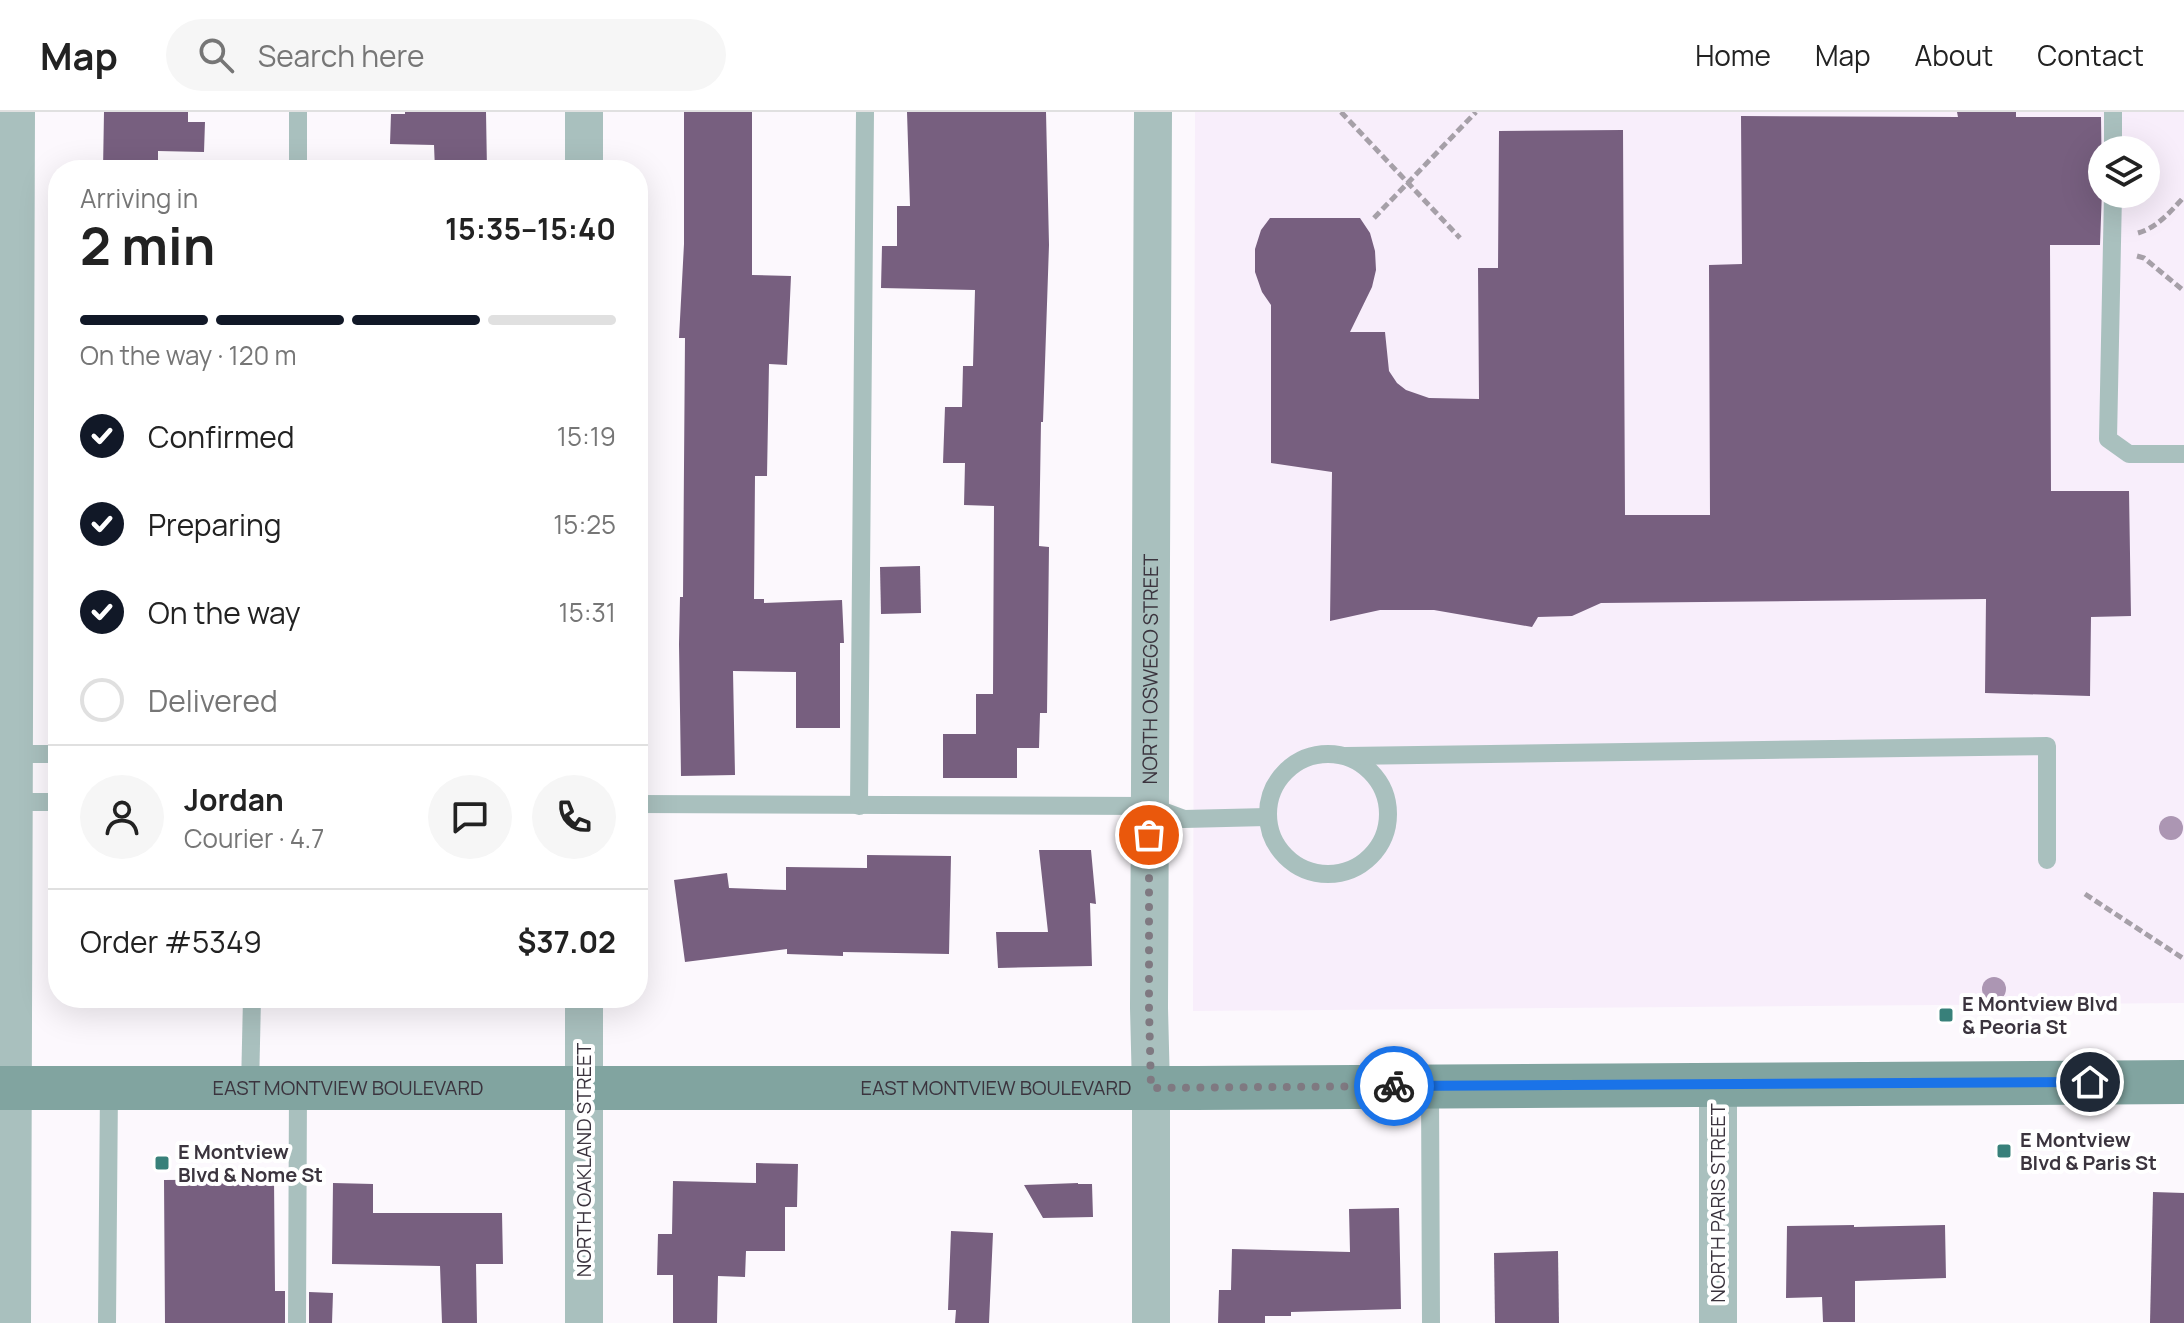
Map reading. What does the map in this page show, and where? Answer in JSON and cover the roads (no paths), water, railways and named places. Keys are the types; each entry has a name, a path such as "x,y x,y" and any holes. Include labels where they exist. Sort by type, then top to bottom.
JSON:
{"main road":[{"name":"EAST MONTVIEW BOULEVARD","path":"6,1088 1151,1088 2184,1082"}],"street":[{"path":"12,1323 6,1088 7,854 15,802 8,754 16,112"},
{"path":"584,112 584,160"},
{"name":"NORTH OSWEGO STREET","path":"1151,1323 1149,806 1153,112"},
{"name":"NORTH OAKLAND STREET","path":"584,1008 584,1323"},
{"name":"NORTH PARIS STREET","path":"1718,1083 1718,1323"}],"lane":[{"path":"298,112 298,160"},
{"path":"859,806 865,112"},
{"path":"2113,112 2113,136"},
{"path":"2113,208 2108,439 2129,454 2184,454"},
{"path":"1346,756 1363,765 1377,778 1385,796 1388,815 1385,835 1374,852 1358,865 1339,873 1319,873 1299,867 1283,854 1272,837 1267,817 1269,798 1277,780 1291,766 1308,757 1326,753 1346,756 2047,746 2047,860"},
{"path":"8,754 48,754"},
{"path":"15,802 48,802"},
{"path":"648,804 1149,806 1184,819 1267,817"},
{"path":"250,1088 252,1008"},
{"path":"1430,1086 1431,1323"},
{"path":"107,1323 109,1088"},
{"path":"297,1323 298,1088"}],"place":[{"name":"E Montview Blvd & Peoria St","path":"1946,1015"},
{"name":"E Montview Blvd & Paris St","path":"2004,1151"},
{"name":"E Montview Blvd & Nome St","path":"162,1163"}]}
